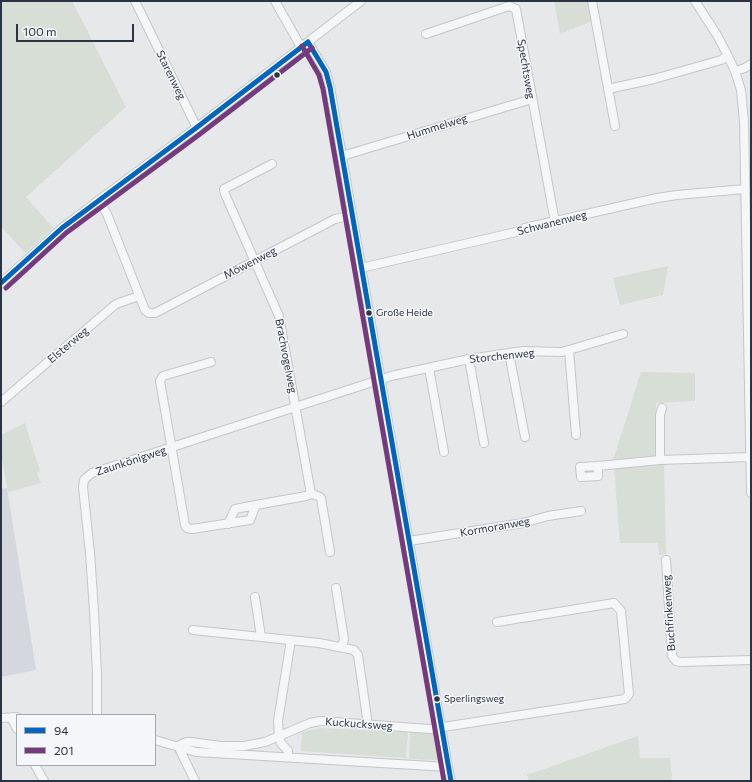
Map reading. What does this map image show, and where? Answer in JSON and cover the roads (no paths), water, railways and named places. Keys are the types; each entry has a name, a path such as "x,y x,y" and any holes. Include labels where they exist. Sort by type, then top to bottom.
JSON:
{"street":[{"name":"Starenweg","path":"135,1 197,128"},
{"path":"275,1 304,44 326,72 330,87 451,781"},
{"path":"1,283 62,228 197,128 361,1"},
{"path":"592,1 615,126"},
{"path":"695,1 717,35 728,56 741,90 744,121 751,493"},
{"name":"Spechtsweg","path":"426,34 509,6 516,10 555,222"},
{"path":"608,89 654,79 721,60 728,56"},
{"path":"735,71 745,68 751,64"},
{"name":"Hummelweg","path":"342,156 532,99"},
{"name":"Brachvogelweg","path":"272,164 224,190 279,316 311,494"},
{"name":"Schwanenweg","path":"361,268 657,198 745,189"},
{"path":"98,200 107,214 139,296"},
{"name":"Möwenweg","path":"139,296 145,310 149,313 155,313 336,219 352,215"},
{"name":"Elsterweg","path":"1,402 116,304 139,296"},
{"name":"Storchenweg","path":"381,380 391,376 469,359 523,351 562,352 623,334"},
{"path":"569,350 576,435"},
{"path":"509,353 525,437"},
{"path":"469,359 484,443"},
{"path":"211,362 163,376 160,381 185,525 187,528 192,529 250,520 256,505"},
{"path":"429,368 444,452"},
{"name":"Zaunkönigweg","path":"97,714 95,625 90,553 83,487 84,480 92,473 381,380"},
{"path":"660,460 660,415 662,408"},
{"path":"598,466 660,460 750,457"},
{"path":"228,524 235,509 311,494 321,498 330,552"},
{"name":"Kormoranweg","path":"409,541 523,523 548,516 581,511"},
{"name":"Buchfinkenweg","path":"666,560 672,656 676,661 751,660"},
{"path":"336,588 344,639 342,647"},
{"path":"255,597 261,637"},
{"path":"441,728 624,699 629,694 621,611 614,603 497,622"},
{"path":"193,630 318,643 354,650 358,655 367,718 366,724"},
{"path":"288,757 288,751 279,736 278,721 291,640"},
{"path":"1,718 15,717 13,721 16,727"},
{"name":"Kuckucksweg","path":"178,746 191,742 221,746 244,746 265,742 310,723 320,721 430,729 441,728"},
{"name":"Kuckucksweg","path":"156,740 196,752 448,767"},
{"path":"178,746 195,781"},
{"path":"36,766 44,781"}],"place":[{"name":"Große Heide","path":"369,313"},
{"name":"Sperlingsweg","path":"437,699"}]}
